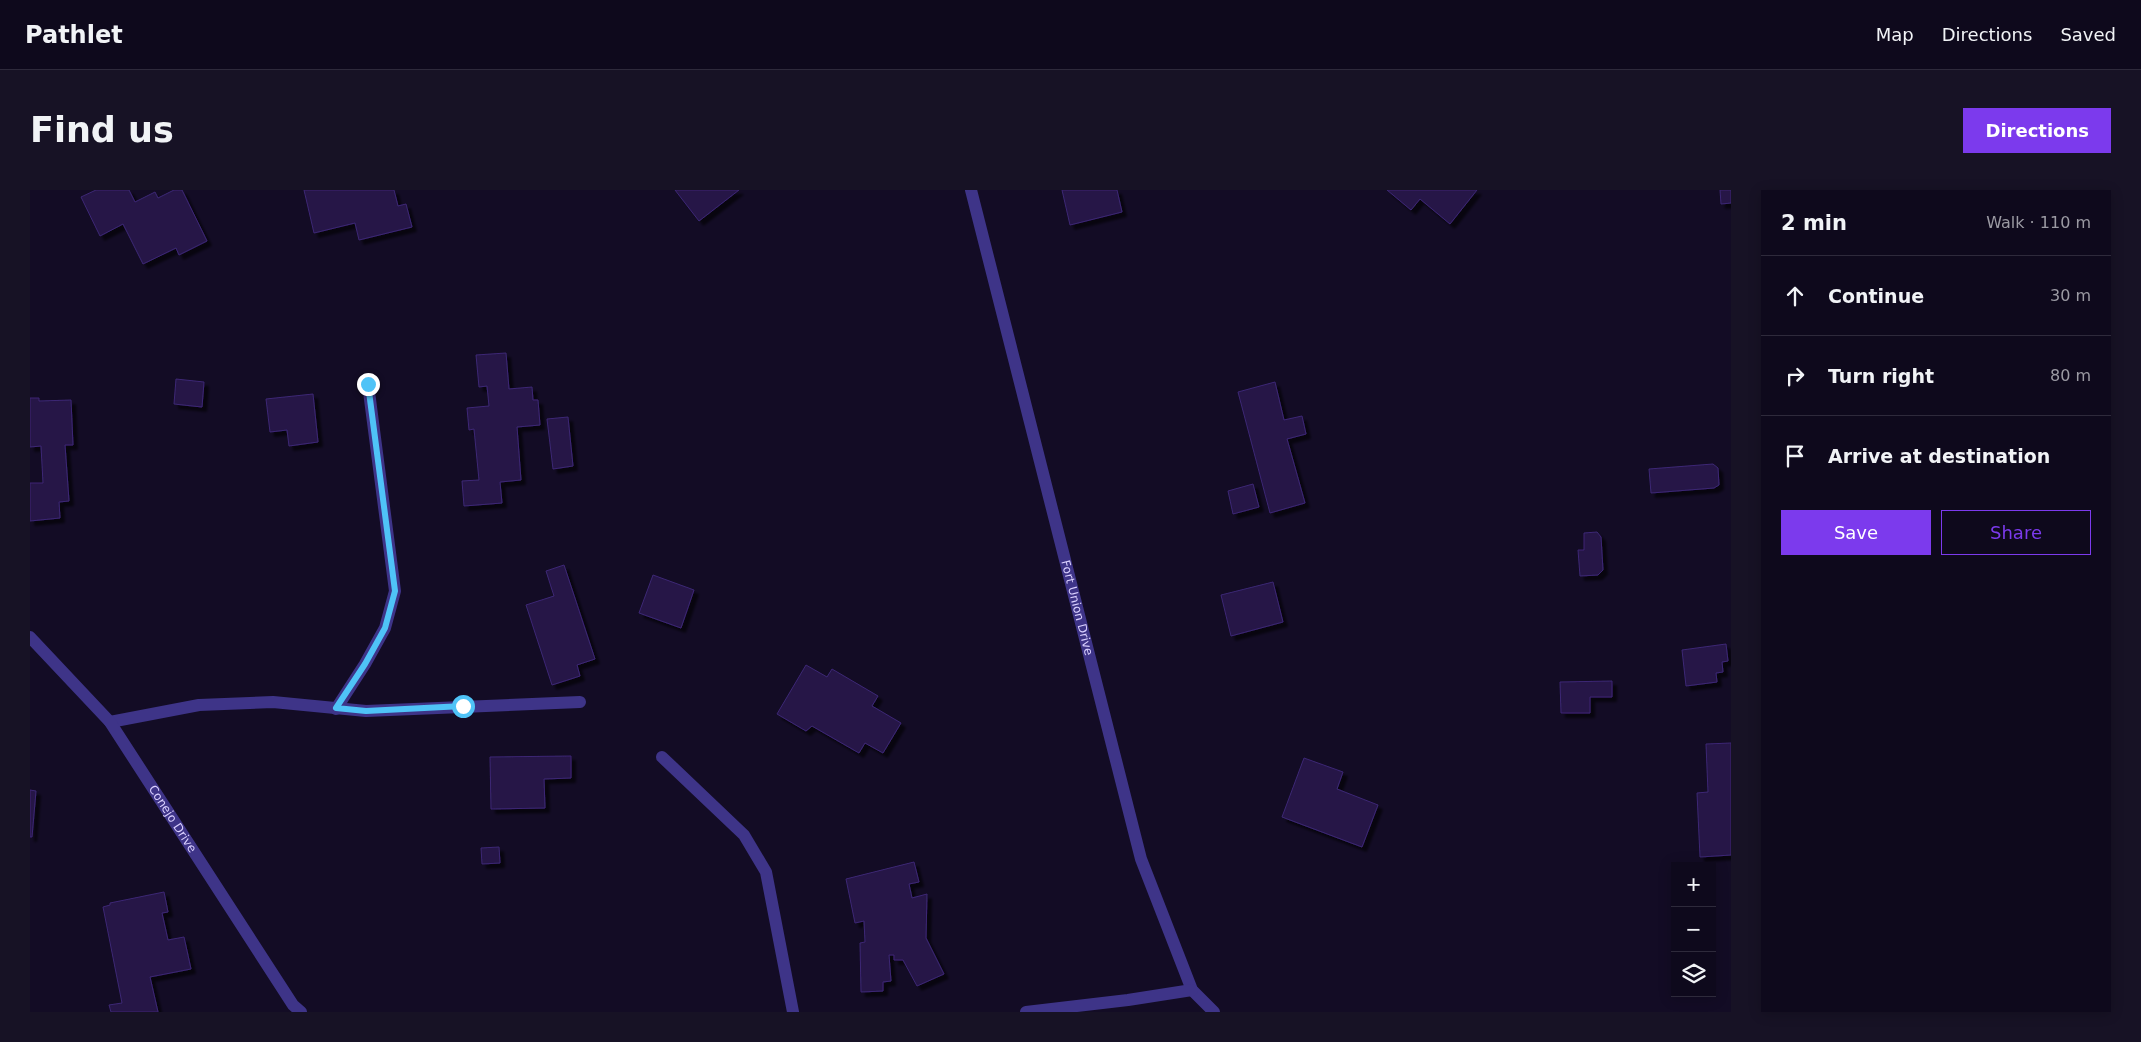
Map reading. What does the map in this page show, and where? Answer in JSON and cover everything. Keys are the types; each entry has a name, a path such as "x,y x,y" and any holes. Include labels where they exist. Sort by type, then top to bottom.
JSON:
{"street":[{"name":"Fort Union Drive","path":"972,190 1141,859 1192,990 1214,1012"},
{"path":"336,708 365,664 385,628 395,591 368,384"},
{"name":"Conejo Drive","path":"30,636 110,722 293,1005 301,1012"},
{"path":"110,722 199,706 273,702 375,711 580,702"},
{"path":"662,757 744,835 766,872 793,1012"},
{"path":"1026,1012 1128,1000 1192,990"}],"building":[{"path":"96,190 129,190 135,202 155,192 158,198 174,190 182,190 207,241 179,255 176,248 143,264 123,224 100,236 81,197"},
{"path":"304,190 394,190 398,206 406,204 412,227 359,240 355,223 314,233"},
{"path":"675,190 739,190 699,221"},
{"path":"1062,190 1117,190 1122,212 1070,225"},
{"path":"1387,190 1477,190 1450,224 1420,199 1411,210"},
{"path":"1720,190 1731,190 1731,203 1721,204"},
{"path":"506,353 509,389 532,387 533,400 538,400 540,425 517,427 521,480 500,482 502,503 464,506 462,481 479,480 474,429 469,430 467,408 489,406 487,386 479,387 476,355"},
{"path":"176,379 204,382 202,407 174,404"},
{"path":"1275,382 1284,420 1302,416 1306,434 1287,439 1305,503 1270,513 1238,392"},
{"path":"313,394 318,442 289,446 287,430 270,432 266,399"},
{"path":"30,398 39,398 39,401 71,400 73,445 65,445 69,501 59,502 60,518 30,521 30,483 43,483 41,446 30,447"},
{"path":"568,417 573,466 553,469 547,419"},
{"path":"1713,464 1718,468 1719,485 1714,488 1651,493 1649,469"},
{"path":"1253,484 1259,507 1233,514 1228,491"},
{"path":"1597,532 1601,537 1603,570 1598,575 1580,576 1578,550 1584,550 1584,533"},
{"path":"564,565 595,659 577,665 580,676 552,685 526,605 554,596 546,571"},
{"path":"653,575 694,590 681,628 639,613"},
{"path":"1273,582 1283,622 1231,636 1221,595"},
{"path":"1726,644 1728,661 1722,662 1723,672 1716,673 1717,682 1686,686 1682,650"},
{"path":"806,665 827,677 832,669 878,696 872,706 901,723 883,753 865,743 859,753 812,726 806,731 777,714"},
{"path":"1612,681 1612,697 1590,697 1590,713 1561,713 1560,682"},
{"path":"1731,743 1731,855 1700,857 1697,793 1708,792 1706,744"},
{"path":"571,756 571,778 544,779 545,808 491,809 490,757"},
{"path":"1304,758 1343,772 1337,789 1378,805 1362,847 1282,817"},
{"path":"30,790 36,791 32,837 30,837"},
{"path":"499,847 500,863 482,864 481,848"},
{"path":"914,862 919,882 909,884 912,898 927,894 926,938 944,974 917,986 903,960 894,960 894,955 889,955 891,981 883,982 883,991 861,992 860,943 865,942 864,921 855,923 846,879"},
{"path":"164,892 168,912 162,913 168,940 184,937 191,969 150,977 158,1012 111,1012 109,1005 122,1003 103,907 110,905 110,903"}],"route":[{"path":"368,384 392,556 395,591 385,628 365,664 336,708 366,711 463,706"}]}
